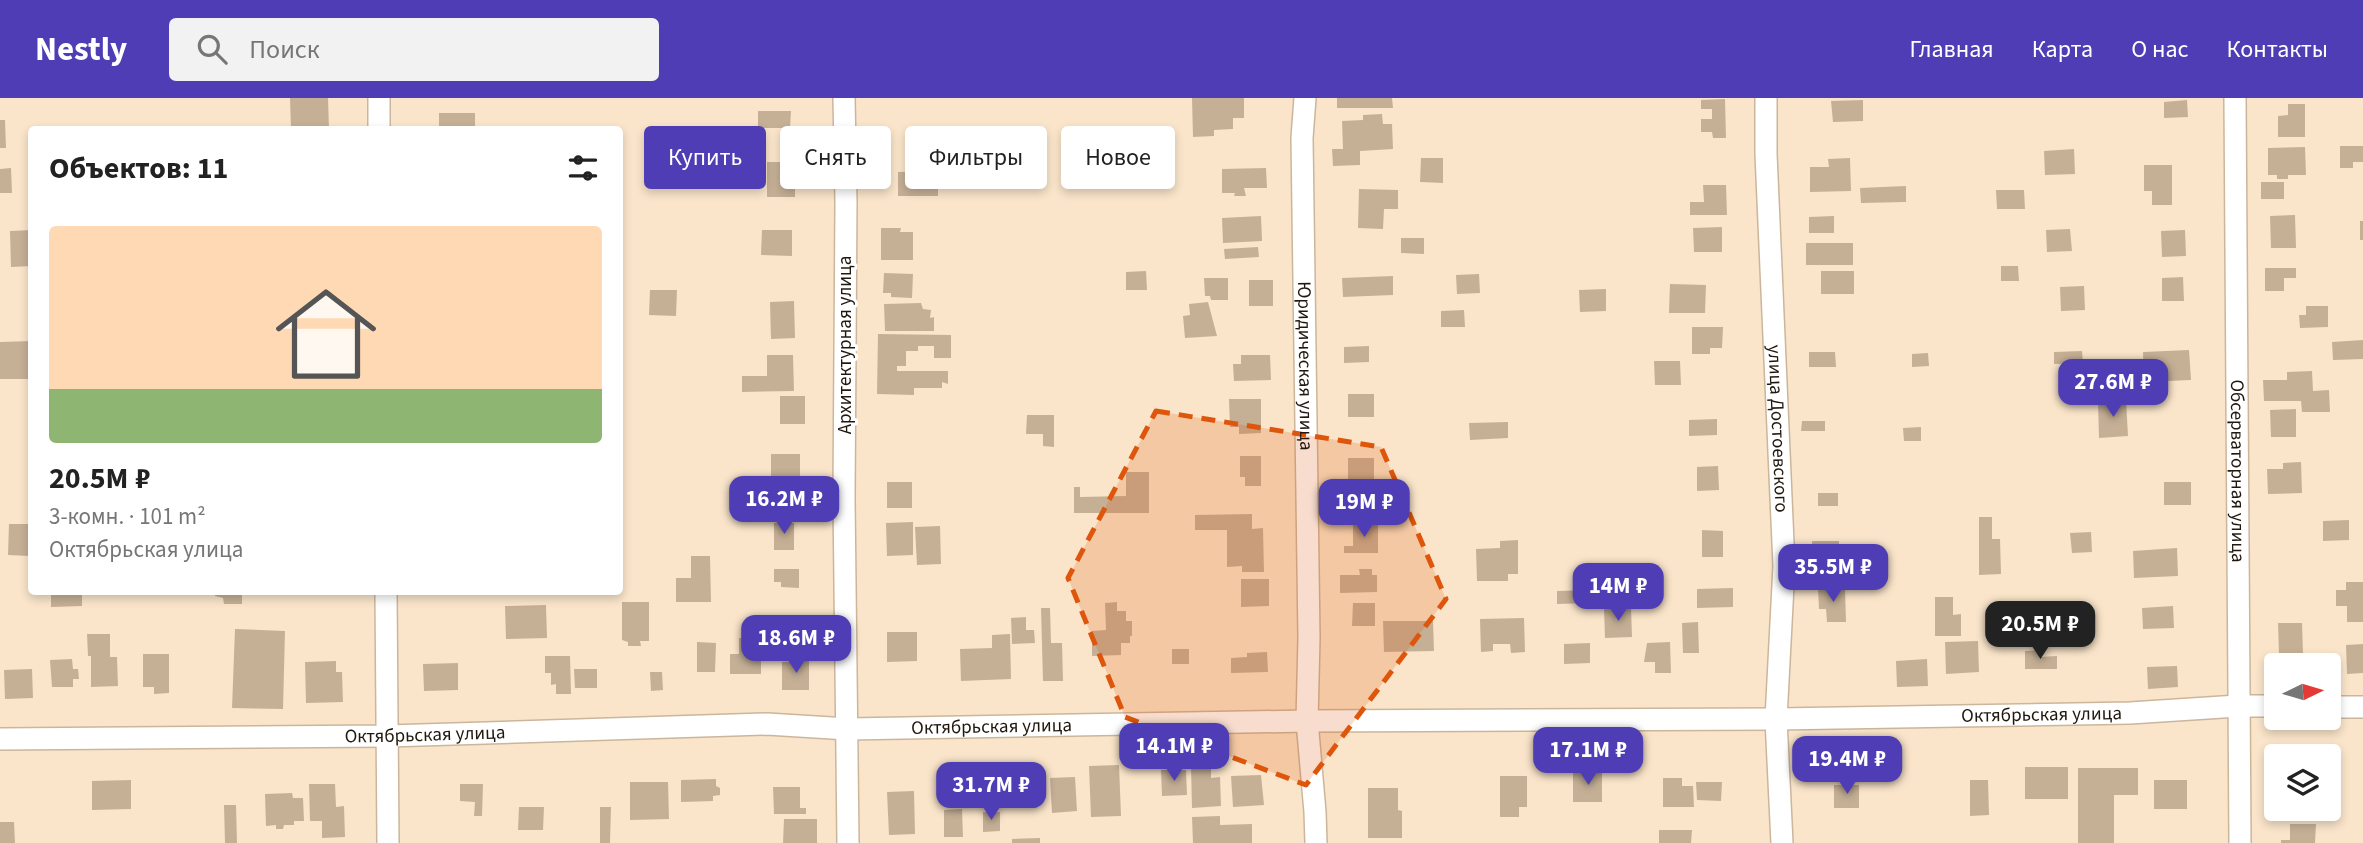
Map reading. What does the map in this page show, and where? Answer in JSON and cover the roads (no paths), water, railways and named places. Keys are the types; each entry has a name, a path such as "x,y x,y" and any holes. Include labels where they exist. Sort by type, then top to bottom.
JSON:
{"street":[{"path":"379,98 379,126"},
{"name":"Архитектурная улица","path":"844,98 844,498 848,843"},
{"name":"Юридическая улица","path":"1305,98 1302,138 1309,638 1307,721 1316,843"},
{"name":"улица Достоевского","path":"1766,98 1766,153 1784,566 1776,719 1782,843"},
{"name":"Обсерваторная улица","path":"2235,98 2241,843"},
{"path":"386,595 388,843"},
{"name":"Октябрьская улица","path":"0,739 388,736 767,724 848,729 1307,721 1776,719 2130,713 2264,706"},
{"path":"2342,707 2363,707"}]}
